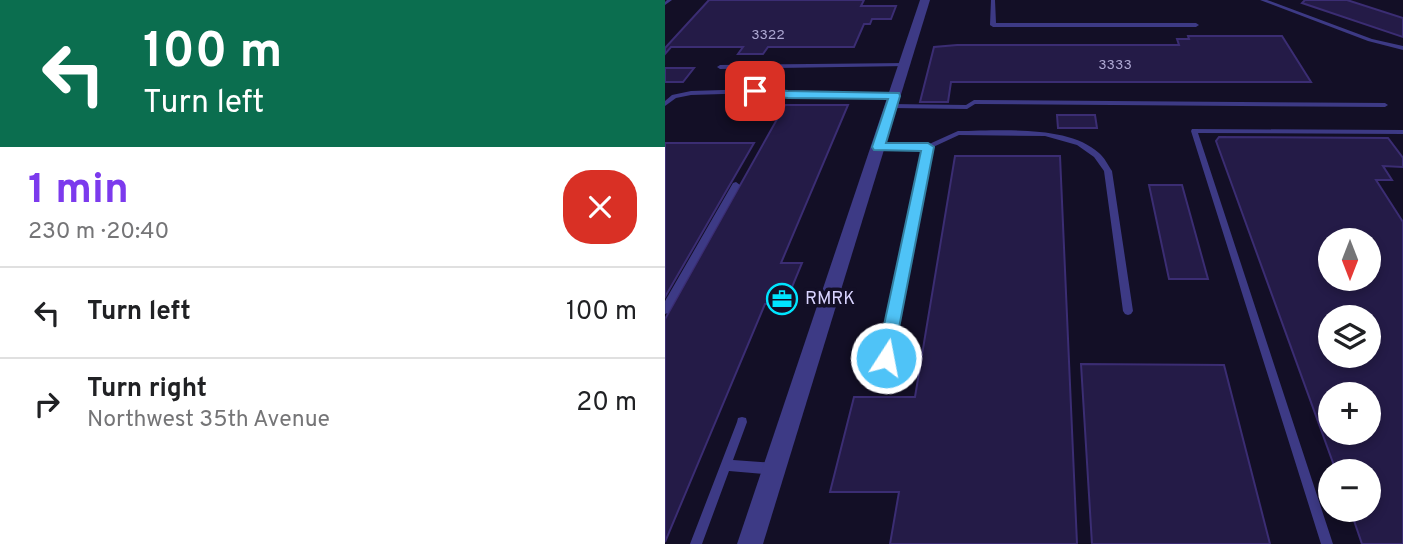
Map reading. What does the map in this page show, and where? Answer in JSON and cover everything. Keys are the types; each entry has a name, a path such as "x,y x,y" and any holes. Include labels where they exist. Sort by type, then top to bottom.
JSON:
{"street":[{"path":"750,544 925,0"}],"lane":[{"path":"665,4 670,0"},
{"path":"993,0 993,25 1196,25"},
{"path":"1262,0 1370,40 1403,48"},
{"path":"1387,0 1403,2"},
{"path":"720,67 905,65"},
{"path":"665,104 674,96 691,93 755,91 967,107 974,102 1385,105"},
{"path":"1327,544 1194,131 1403,132"},
{"path":"878,147 928,147 958,133 1045,134 1079,143 1097,155 1108,172 1128,311"},
{"path":"880,385 928,147"},
{"path":"665,310 736,185"},
{"path":"696,544 742,422"},
{"path":"727,465 774,469"}],"building":[{"path":"709,0 864,0 861,6 896,6 891,19 872,19 870,24 864,24 854,47 768,47 763,54 738,54 743,47 671,47 665,54 665,48"},
{"path":"1305,0 1347,0 1403,18 1403,37 1302,3"},
{"path":"1188,36 1282,36 1311,82 951,82 948,102 920,102 934,47 1179,45 1177,39 1189,39"},
{"path":"665,68 694,68 683,82 665,82"},
{"path":"785,105 848,105 781,263 802,263 785,304 765,304 665,542 665,319"},
{"path":"1057,115 1095,115 1097,128 1058,128"},
{"path":"1219,137 1388,138 1403,158 1403,167 1383,166 1392,180 1376,180 1403,222 1403,544 1362,544 1354,522 1381,522 1381,459 1332,459 1327,445 1381,445 1381,382 1318,382 1318,422 1216,141"},
{"path":"665,143 754,143 665,297"},
{"path":"955,156 1060,156 1077,544 890,544 899,492 830,492 854,397 915,397"},
{"path":"1149,185 1182,185 1208,279 1169,279"},
{"path":"1081,364 1224,365 1270,544 1092,544"}],"place":[{"name":"RMRK","path":"782,299"}],"route":[{"path":"755,91 788,95 895,96 878,147 928,147 886,358"}]}
